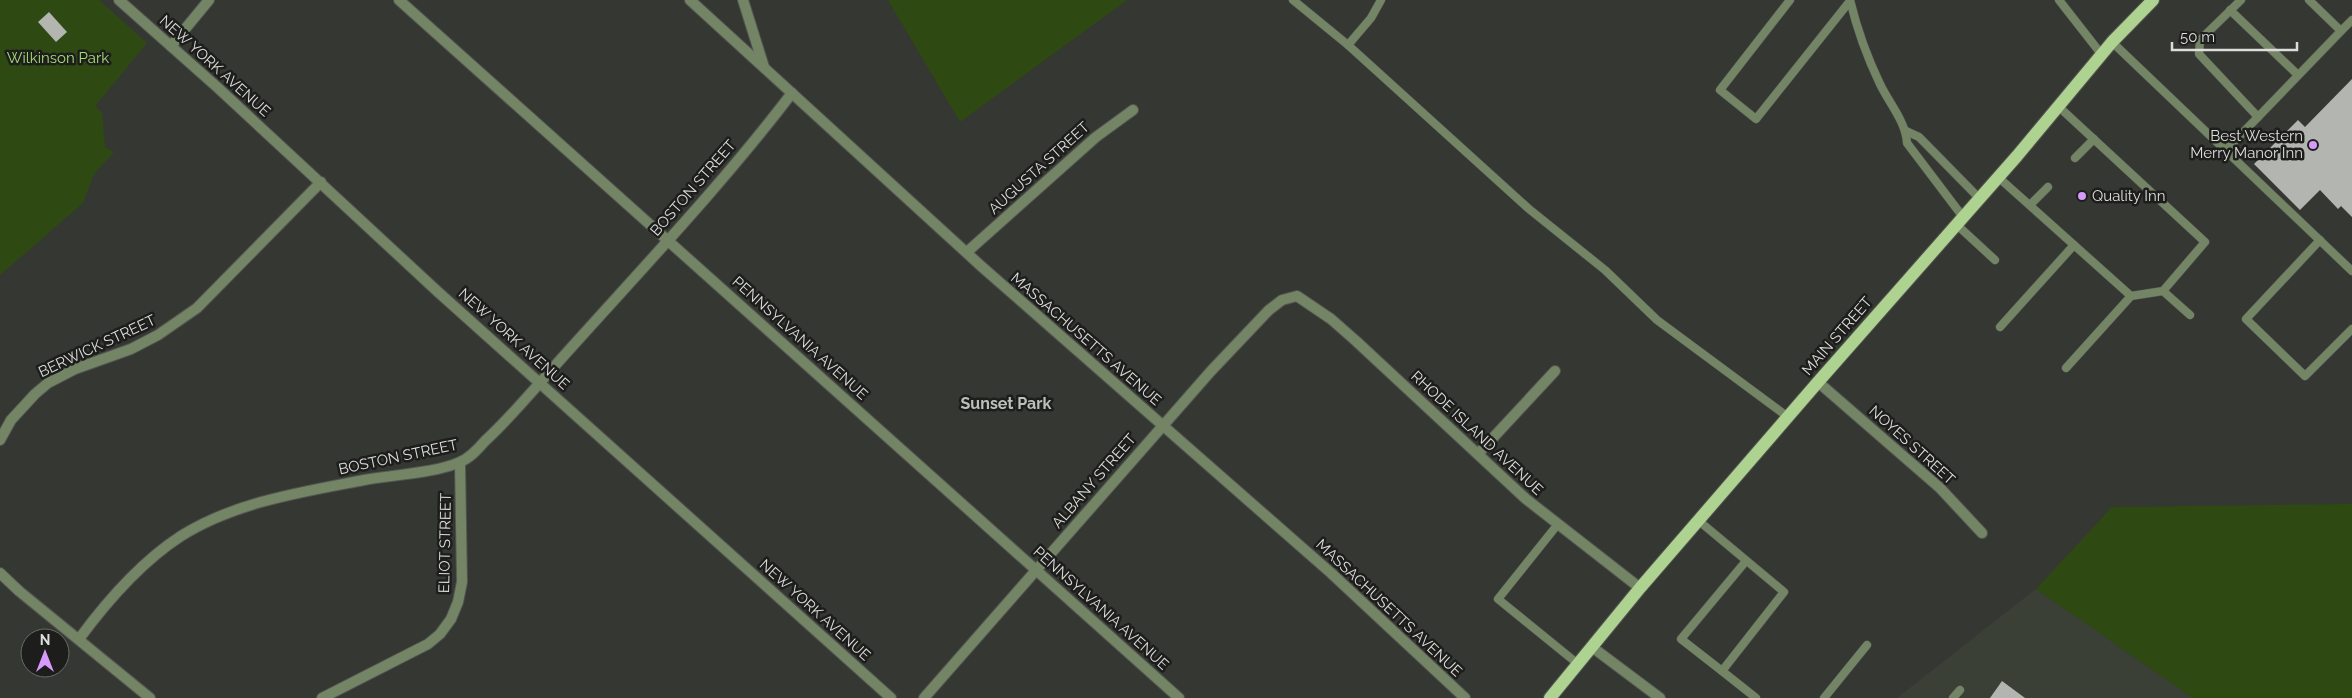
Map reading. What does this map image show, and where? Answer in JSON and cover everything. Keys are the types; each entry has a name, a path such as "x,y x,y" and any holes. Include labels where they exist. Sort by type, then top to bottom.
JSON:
{"main road":[{"name":"MAIN STREET","path":"1550,698 1640,588 2059,107 2147,2"}],"street":[{"name":"NEW YORK AVENUE","path":"119,0 540,383 891,698"},
{"path":"170,46 209,0"},
{"name":"PENNSYLVANIA AVENUE","path":"399,0 1180,698"},
{"name":"MASSACHUSETTS AVENUE","path":"690,0 967,252 1331,574 1465,698"},
{"path":"744,0 764,68"},
{"name":"BOSTON STREET","path":"79,639 99,611 156,555 181,537 207,522 292,494 460,463 469,457 506,422 767,126 792,94"},
{"name":"AUGUSTA STREET","path":"967,252 1096,137 1134,110"},
{"name":"BERWICK STREET","path":"0,440 12,420 35,394 48,383 75,369 131,349 158,335 197,308 321,182"},
{"name":"ALBANY STREET","path":"924,698 1162,426 1269,310 1282,300 1297,296"},
{"name":"RHODE ISLAND AVENUE","path":"1297,296 1331,319 1526,499 1640,588"},
{"path":"1478,454 1555,371"},
{"name":"NOYES STREET","path":"1818,382 1940,488 1982,533"},
{"name":"ELIOT STREET","path":"322,698 428,644 440,634 451,620 458,602 462,582 460,463"},
{"path":"0,573 19,591 150,698"},
{"path":"1592,646 1660,698"}],"lane":[{"path":"1293,0 1302,3 1529,209 1605,270 1657,320 1788,417"},
{"path":"1348,46 1371,18 1381,0"},
{"path":"1790,0 1720,90 1756,119 1850,1"},
{"path":"2059,0 2102,55"},
{"path":"2241,0 2200,40 2199,54 2258,117"},
{"path":"2309,0 2341,31"},
{"path":"1850,1 1856,24 1879,83 1906,131 1907,143 1960,221 1995,260"},
{"path":"2230,10 2298,75"},
{"path":"2226,150 2352,20"},
{"path":"2112,42 2352,271"},
{"path":"2059,107 2205,242 2164,291 2131,296 2066,368"},
{"path":"1906,131 1919,137 1979,198"},
{"path":"2075,158 2094,139"},
{"path":"1998,177 2131,296"},
{"path":"2030,205 2048,187"},
{"path":"2320,240 2246,319 2305,376 2352,329"},
{"path":"2000,327 2074,245"},
{"path":"2164,291 2190,315"},
{"path":"1699,521 1784,592 1722,670"},
{"path":"1558,524 1498,598 1578,664"},
{"path":"1746,561 1681,639 1756,698"},
{"path":"1824,698 1867,645"},
{"path":"1953,698 1960,690"}],"shaded area":[{"path":"2036,589 2193,698 1897,698"}],"green space":[{"name":"Wilkinson Park","path":"0,0 99,0 147,43 95,106 102,112 105,147 114,152 94,174 83,203 0,275"},
{"path":"888,0 1127,0 960,122"},
{"path":"2352,504 2352,698 2193,698 2036,589 2112,507"}],"building":[{"path":"49,12 67,32 56,42 38,22"},
{"name":"Best Western Merry Manor Inn","path":"2352,79 2352,217 2341,206 2338,209 2320,190 2300,210 2254,164 2298,120 2305,127"},
{"path":"2002,681 2025,698 1990,698"}],"place":[{"name":"Best Western Merry Manor Inn","path":"2313,145"},
{"name":"Quality Inn","path":"2082,196"}],"district":[{"name":"Sunset Park","path":"1006,403"}]}
